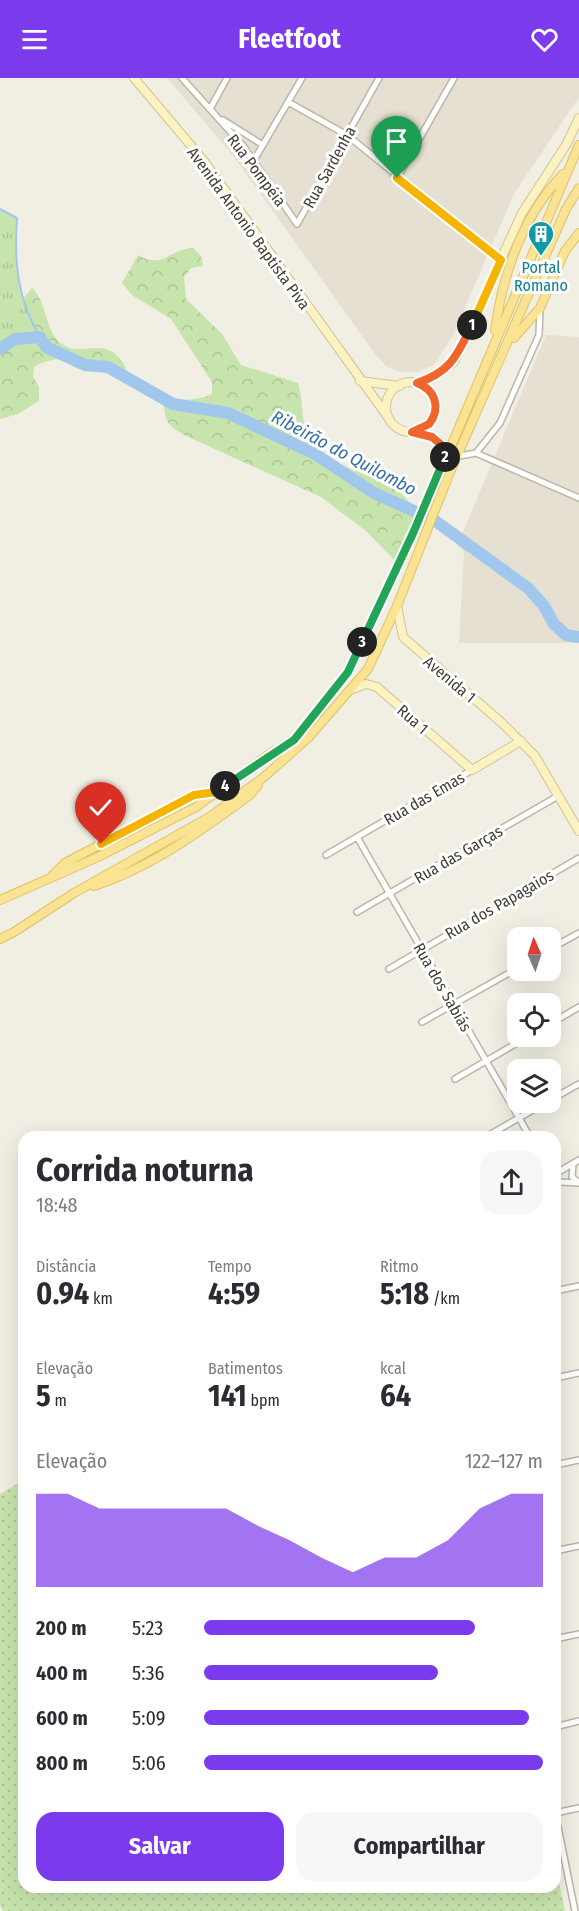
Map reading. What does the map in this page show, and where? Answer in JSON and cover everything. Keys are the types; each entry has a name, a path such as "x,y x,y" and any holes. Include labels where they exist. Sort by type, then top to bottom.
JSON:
{"main road":[{"name":"Avenida Antonio Baptista Piva","path":"134,78 204,161 390,420 399,429 436,439 445,448 445,458"},
{"path":"360,381 399,386 417,383 436,375 454,362 522,213 566,145 579,118"},
{"path":"0,900 49,879 196,807 294,740 348,672 426,505 493,342 579,145"},
{"path":"493,342 499,297 528,224 545,195 568,169"},
{"path":"0,939 14,933 74,893 211,816 264,777 309,737 368,669 566,209 579,188"},
{"path":"508,345 540,308 565,251 579,233"},
{"path":"412,432 429,424 436,407 433,394 417,383"},
{"path":"390,420 387,401 399,386"},
{"name":"Avenida 1","path":"397,606 399,626 403,637 535,756 579,831"},
{"name":"Rua 1","path":"349,691 366,684 377,687 472,770"},
{"name":"Rua das Emas","path":"472,770 521,741"},
{"path":"0,933 14,933"}],"street":[{"name":"Rua Pompéia","path":"182,78 253,162 297,224"},
{"path":"210,109 227,78"},
{"path":"253,162 302,78"},
{"name":"Rua Sardenha","path":"297,224 379,78"},
{"path":"397,178 454,78"},
{"path":"288,102 347,135 397,178 501,260"},
{"name":"Rua Pompéia","path":"216,116 263,145"},
{"path":"476,453 501,423 539,335 540,308"},
{"path":"459,456 476,453 579,498"},
{"name":"Rua das Emas","path":"326,855 472,770"},
{"name":"Rua das Garças","path":"357,912 558,796"},
{"name":"Rua dos Sabiás","path":"357,837 527,1131"},
{"name":"Rua dos Papagaios","path":"389,969 579,858"},
{"path":"561,943 579,933"},
{"path":"422,1022 507,974"},
{"path":"561,1018 579,1007"},
{"path":"455,1079 510,1047"},
{"path":"561,1094 579,1084"},
{"path":"496,1131 528,1113"},
{"path":"561,1172 579,1161"},
{"path":"573,1164 572,1177 579,1183"},
{"path":"561,1182 579,1183"},
{"path":"561,1290 579,1286"},
{"path":"561,1377 579,1373"},
{"path":"561,1464 579,1460"},
{"path":"561,1550 579,1546"},
{"path":"561,1638 579,1634"},
{"path":"561,1726 579,1721"},
{"path":"561,1811 579,1808"},
{"path":"561,1843 575,1911"},
{"path":"571,1895 579,1894"}],"shaded area":[{"path":"167,78 579,78 579,97 514,194 453,335 434,365 417,372 401,372 387,367 375,354 235,158"},
{"path":"546,335 579,337 579,643 459,643 464,551 457,546"}],"green space":[{"path":"0,209 17,218 16,249 19,279 26,308 40,337 15,339 0,349"},
{"path":"193,248 201,256 203,266 191,268 184,277 186,299 222,334 241,365 298,383 305,428 317,448 330,459 394,488 416,513 401,544 400,566 366,531 321,497 186,436 167,421 164,406 176,401 212,394 212,382 171,319 132,295 122,283 138,255 147,259 160,260"},
{"path":"32,288 41,303 54,336 73,349 100,348 113,352 125,367 125,384 106,369 82,360 57,359 45,362 34,367 33,377 39,387 39,401 18,414 0,419 0,345 18,305"},
{"path":"18,1484 18,1893 561,1892 565,1911 3,1911 0,1906 0,1494"}],"waterway":[{"path":"0,209 17,218 16,249 19,279 26,308 40,337"},
{"name":"Ribeirão do Quilombo","path":"0,349 15,339 40,337 46,347 85,365 108,367 173,404 228,413 315,454 374,493 434,520 528,588 544,606 554,624 566,635 579,637"}],"place":[{"name":"Portal Romano","path":"541,257"}],"route":[{"path":"101,844 194,795 216,792 268,755 294,740 348,672 414,531 445,458 445,448 436,439 429,435 412,432 429,424 436,407 433,394 429,389 417,383 428,380 454,362 501,260 397,178"}]}
